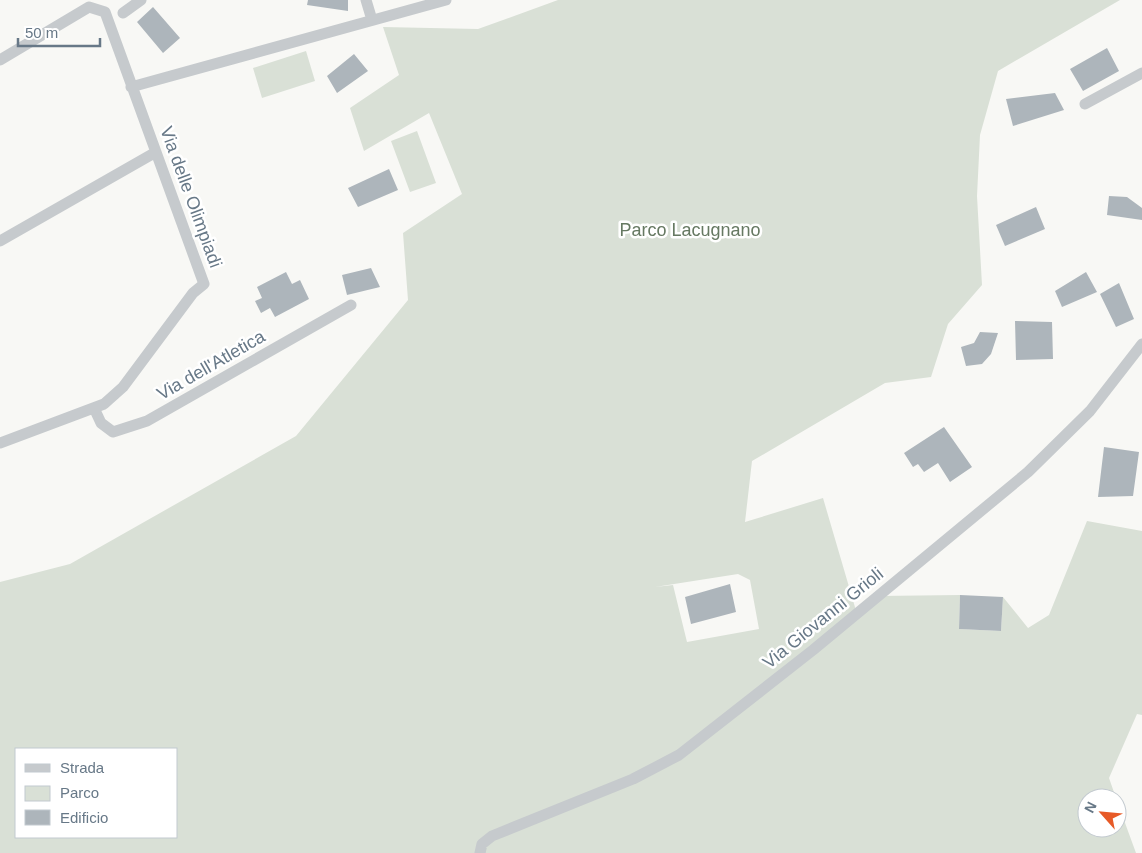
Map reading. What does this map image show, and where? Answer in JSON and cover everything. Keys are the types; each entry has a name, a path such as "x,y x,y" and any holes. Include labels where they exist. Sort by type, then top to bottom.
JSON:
{"street":[{"path":"123,13 141,0"},
{"path":"366,0 372,20"},
{"path":"130,87 446,0"},
{"name":"Via delle Olimpiadi","path":"0,60 89,7 98,8 105,12 130,87 204,284 193,293 123,387 104,404 0,443"},
{"path":"1085,104 1142,73"},
{"path":"0,241 156,152"},
{"name":"Via dell'Atletica","path":"94,408 100,423 112,432 147,422 351,305"},
{"name":"Via Giovanni Grioli","path":"480,853 482,844 492,836 633,779 679,755 813,650 1028,472 1090,411 1142,344"}],"green space":[{"name":"Parco Lacugnano","path":"558,0 1120,0 998,71 980,135 977,196 982,285 948,324 931,377 885,383 752,461 745,522 823,498 857,614 878,596 960,595 959,629 1001,631 1003,597 1028,628 1049,615 1087,521 1142,531 1142,715 1137,714 1109,778 1112,788 1077,788 1077,838 1127,838 1127,828 1136,853 0,853 0,582 70,564 296,436 408,300 403,233 462,194 429,113 364,151 350,108 399,75 383,27 478,29","holes":["738,574 750,580 759,629 687,642 673,585 655,587"]},
{"path":"306,51 315,81 262,98 253,68"},
{"path":"417,131 436,183 410,192 391,141"}],"building":[{"path":"308,0 348,0 348,11 307,5"},
{"path":"153,7 180,38 163,53 137,22"},
{"path":"1107,48 1119,71 1083,91 1070,69"},
{"path":"354,54 368,71 337,93 327,76"},
{"path":"1055,93 1064,110 1013,126 1006,99"},
{"path":"389,169 398,190 358,207 348,188"},
{"path":"1109,196 1127,197 1142,208 1142,220 1107,215"},
{"path":"1036,207 1045,229 1005,246 996,225"},
{"path":"371,268 380,287 347,295 342,275"},
{"path":"286,272 292,284 300,280 309,299 275,317 270,308 261,313 255,301 262,298 257,287"},
{"path":"1086,272 1097,292 1062,307 1055,291"},
{"path":"1119,283 1134,319 1116,327 1100,294"},
{"path":"1015,321 1052,322 1053,359 1016,360"},
{"path":"980,332 998,333 991,354 982,364 966,366 961,347 974,343"},
{"path":"944,427 972,467 950,482 938,463 924,472 918,464 913,467 904,453"},
{"path":"1104,447 1139,452 1133,496 1098,497"},
{"path":"730,584 736,612 691,624 685,597"},
{"path":"960,595 1003,597 1001,631 959,629"}]}
